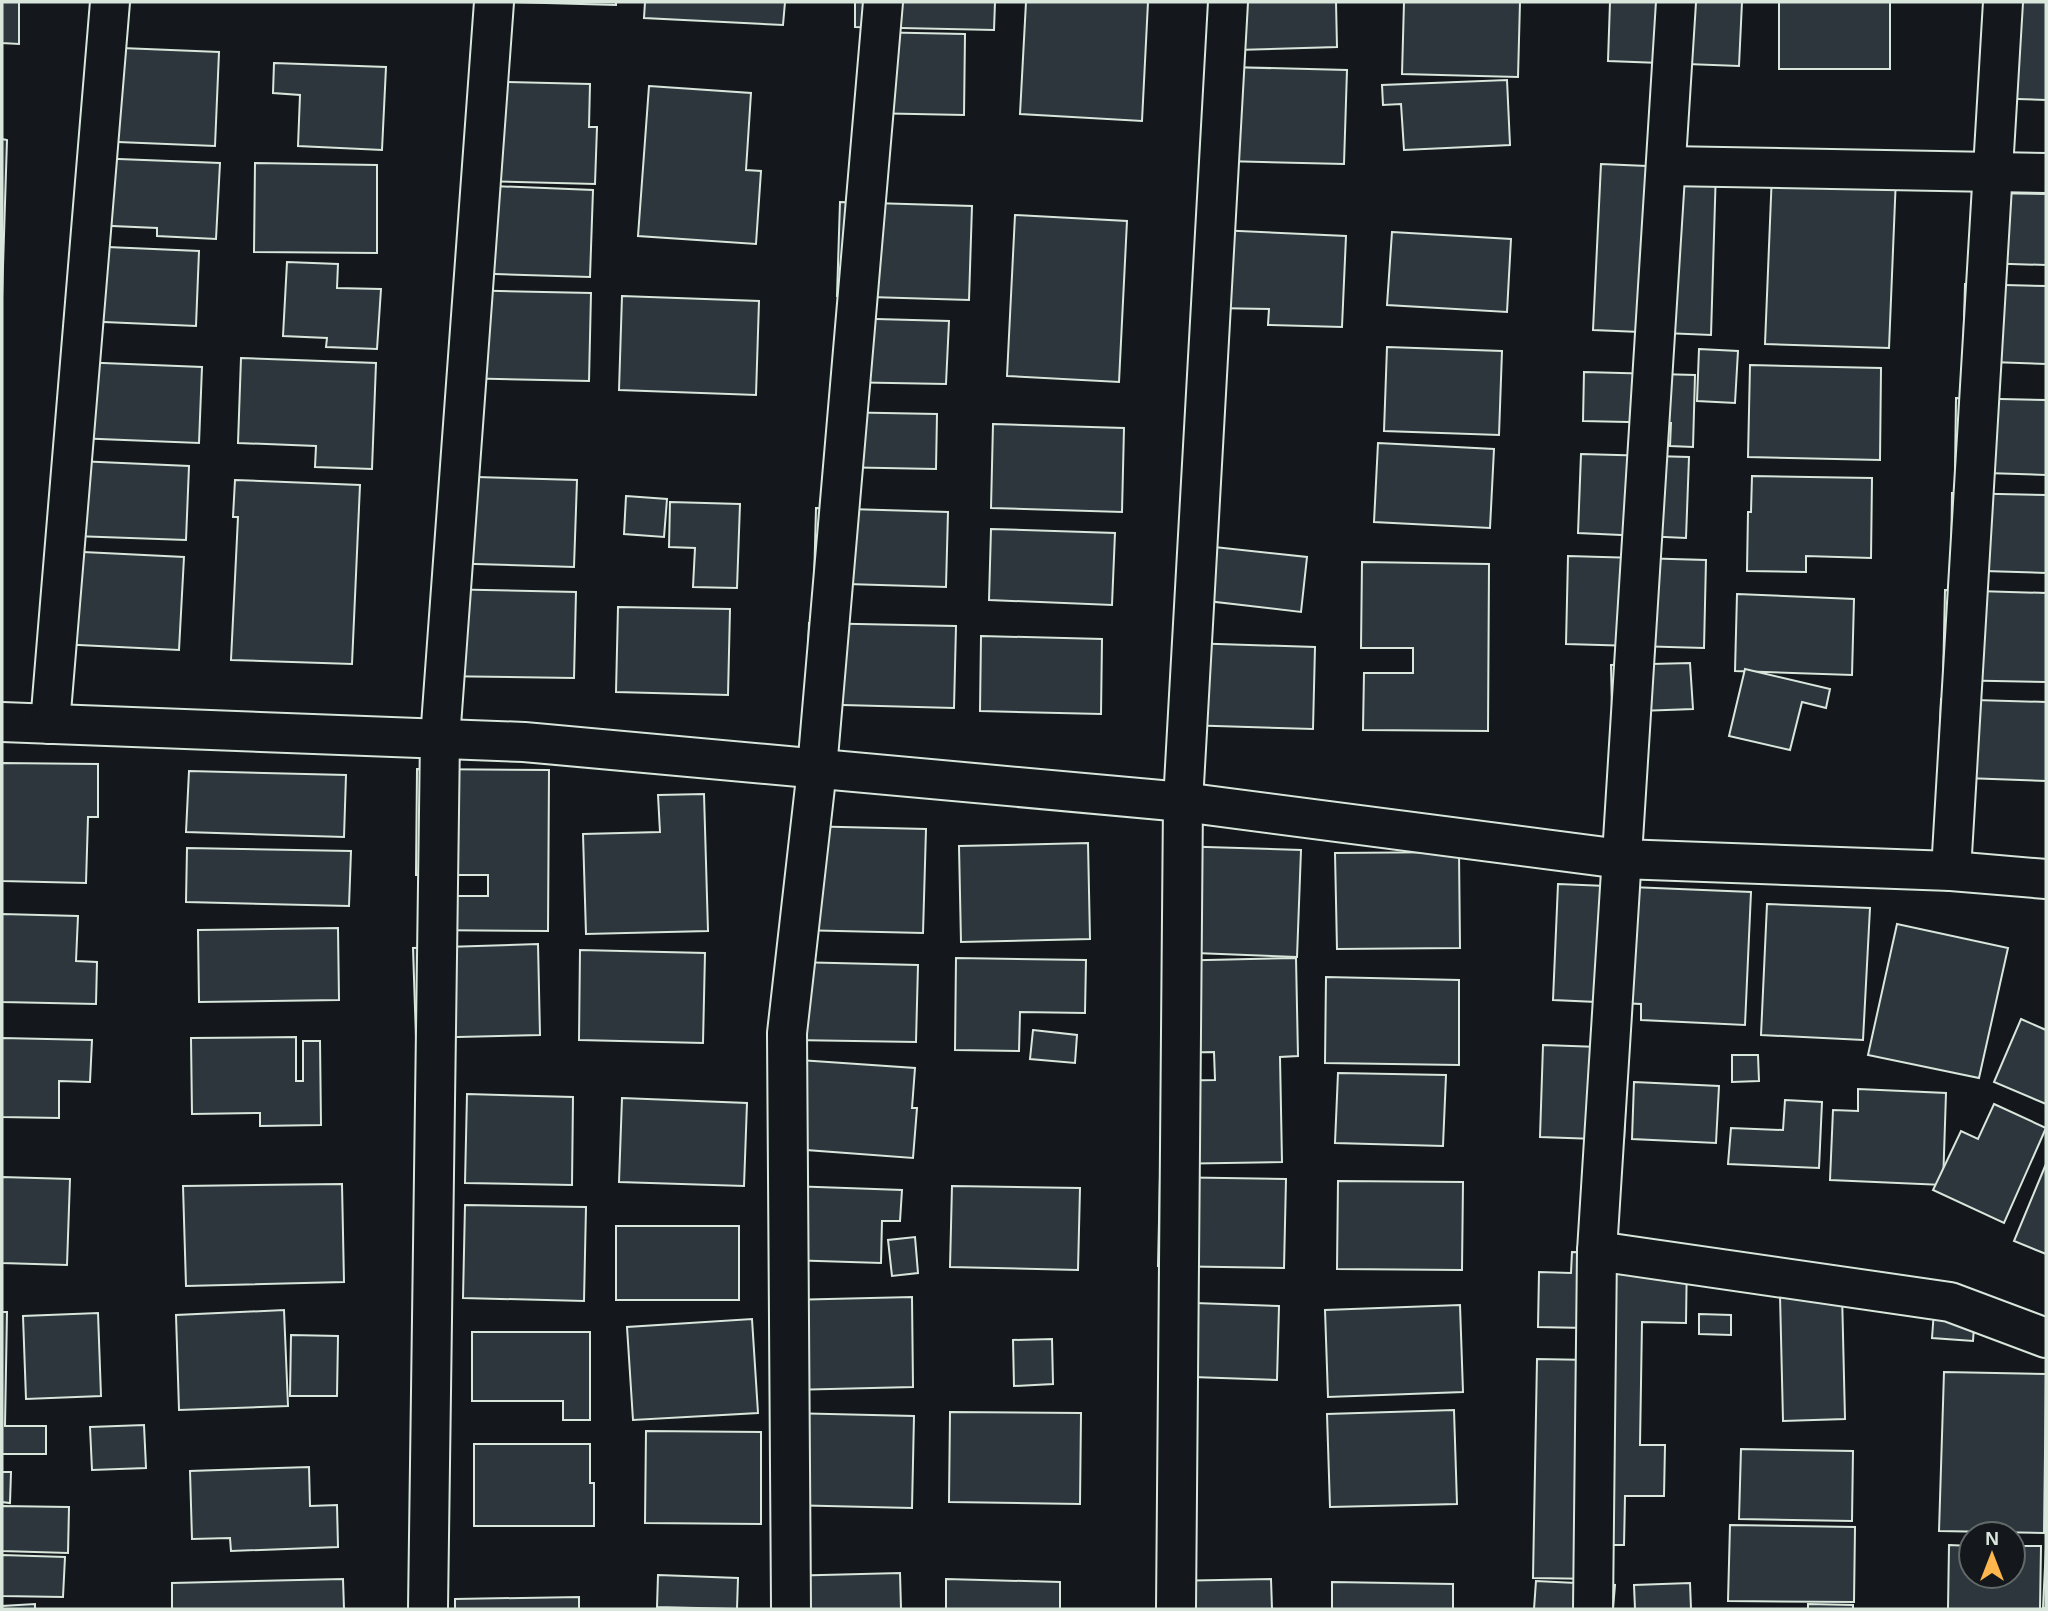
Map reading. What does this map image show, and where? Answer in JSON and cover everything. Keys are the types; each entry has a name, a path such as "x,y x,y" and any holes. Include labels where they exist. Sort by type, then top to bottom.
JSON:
{"street":[{"path":"50,724 110,2"},
{"path":"428,1609 440,739 494,2"},
{"path":"791,1609 787,1033 817,769 883,2"},
{"path":"1176,1609 1182,802 1228,2"},
{"path":"1593,1609 1597,1251 1676,2"},
{"path":"1951,871 2003,2"},
{"path":"1666,166 2046,173"},
{"path":"2,722 524,742 1182,802 1621,859 1951,871 2046,879"},
{"path":"1597,1251 1950,1302 2046,1338"}],"building":[{"path":"2,2 19,2 19,44 2,43"},
{"path":"510,2 616,2 616,5"},
{"path":"645,2 785,2 783,25 644,18"},
{"path":"855,2 995,2 994,30 855,27"},
{"path":"1026,2 1148,2 1142,121 1020,114"},
{"path":"1234,2 1336,2 1337,47 1236,50"},
{"path":"1404,2 1520,2 1518,77 1402,74"},
{"path":"1610,2 1742,2 1739,66 1608,61"},
{"path":"1779,2 1890,2 1890,69 1779,69"},
{"path":"1988,2 2046,2 2046,100 1985,98"},
{"path":"867,32 965,34 964,115 865,113"},
{"path":"97,47 219,52 215,146 94,141"},
{"path":"274,63 386,67 382,150 298,146 300,95 273,93"},
{"path":"1227,67 1347,70 1344,164 1224,161"},
{"path":"1507,80 1510,145 1404,150 1401,104 1383,105 1382,85"},
{"path":"473,81 590,84 589,127 597,127 595,184 478,181"},
{"path":"649,86 751,93 746,170 761,171 756,244 638,236"},
{"path":"2,139 7,140 2,298"},
{"path":"93,158 220,163 216,239 157,236 157,228 90,225"},
{"path":"255,163 377,165 377,253 254,252"},
{"path":"1601,164 1716,169 1711,335 1593,330"},
{"path":"1772,173 1896,177 1889,348 1765,344"},
{"path":"468,185 593,190 590,277 465,273"},
{"path":"1982,193 2046,194 2046,265 1980,263"},
{"path":"840,202 972,206 969,300 837,296"},
{"path":"1015,215 1127,221 1119,382 1007,376"},
{"path":"1217,230 1346,236 1342,327 1268,325 1269,309 1213,308"},
{"path":"1392,232 1511,239 1507,312 1387,305"},
{"path":"84,246 199,251 196,326 81,321"},
{"path":"287,262 338,264 337,288 381,289 377,349 326,347 327,338 283,336"},
{"path":"1965,284 2046,286 2046,364 1963,361"},
{"path":"458,290 591,293 589,381 455,378"},
{"path":"622,296 759,301 756,395 619,390"},
{"path":"839,318 949,321 946,384 837,382"},
{"path":"1387,347 1502,351 1499,435 1384,431"},
{"path":"1699,349 1738,351 1735,403 1697,401"},
{"path":"241,358 376,363 372,469 315,467 316,446 238,443"},
{"path":"78,362 202,367 199,443 75,438"},
{"path":"1750,365 1881,368 1880,460 1748,457"},
{"path":"1584,372 1695,375 1693,447 1670,446 1671,423 1583,421"},
{"path":"1956,398 2046,400 2046,475 1955,472"},
{"path":"832,412 937,414 936,469 832,467"},
{"path":"993,424 1124,428 1122,512 991,508"},
{"path":"1378,443 1494,449 1490,528 1374,522"},
{"path":"1581,454 1689,457 1686,538 1578,533"},
{"path":"77,461 189,466 186,540 74,536"},
{"path":"443,476 577,480 574,567 441,563"},
{"path":"1752,476 1872,478 1871,558 1806,556 1806,572 1747,571 1748,512 1751,512"},
{"path":"235,480 360,485 352,664 231,660 238,517 233,517"},
{"path":"1952,493 2046,495 2046,573 1951,570"},
{"path":"626,496 667,499 664,537 624,534"},
{"path":"670,502 740,504 737,588 693,587 695,548 669,547"},
{"path":"816,508 948,512 946,587 814,583"},
{"path":"991,529 1115,533 1112,605 989,600"},
{"path":"1205,546 1307,557 1301,612 1199,600"},
{"path":"63,551 184,557 179,650 59,644"},
{"path":"1568,556 1706,560 1704,648 1566,644"},
{"path":"1362,562 1489,564 1488,731 1363,730 1364,673 1413,673 1413,648 1361,648"},
{"path":"436,589 576,592 574,678 433,676"},
{"path":"1945,590 2046,593 2046,682 1943,680"},
{"path":"1737,594 1854,599 1852,675 1735,671"},
{"path":"618,607 730,609 728,695 616,692"},
{"path":"809,623 956,626 954,708 806,704"},
{"path":"981,636 1102,639 1101,714 980,711"},
{"path":"1187,643 1315,647 1313,729 1184,725"},
{"path":"1690,663 1693,709 1612,712 1611,665"},
{"path":"1745,669 1830,689 1826,708 1802,702 1790,750 1729,736"},
{"path":"1941,699 2046,702 2046,781 1938,777"},
{"path":"2,763 98,764 98,817 88,817 86,883 2,881"},
{"path":"417,769 549,770 548,931 423,930 423,896 488,896 488,875 416,875"},
{"path":"189,771 346,775 344,837 186,832"},
{"path":"704,794 708,931 586,934 583,834 660,832 658,795"},
{"path":"800,826 926,829 923,933 796,930"},
{"path":"1088,843 1090,939 961,942 959,846"},
{"path":"1174,846 1301,850 1297,957 1170,952"},
{"path":"187,848 351,851 349,906 186,902"},
{"path":"1459,852 1460,948 1337,949 1335,853"},
{"path":"1558,884 1751,892 1745,1025 1641,1020 1641,1004 1553,1000"},
{"path":"1767,904 1870,908 1863,1040 1761,1035"},
{"path":"2,914 78,916 76,961 97,962 96,1004 2,1002"},
{"path":"1897,924 2008,948 1979,1078 1868,1055"},
{"path":"338,928 339,1000 199,1002 198,930"},
{"path":"538,944 540,1035 416,1038 413,948"},
{"path":"580,950 705,953 703,1043 579,1040"},
{"path":"956,958 1086,960 1085,1013 1020,1012 1019,1051 955,1050"},
{"path":"1296,958 1298,1056 1280,1057 1282,1162 1164,1164 1163,1081 1215,1080 1214,1052 1167,1053 1165,961"},
{"path":"793,962 918,965 916,1042 792,1040"},
{"path":"1326,977 1459,980 1459,1065 1325,1063"},
{"path":"2021,1019 2046,1030 2046,1104 1994,1082"},
{"path":"1033,1030 1077,1035 1075,1063 1030,1059"},
{"path":"296,1037 296,1081 303,1081 303,1041 320,1041 321,1125 260,1126 260,1113 192,1114 191,1038"},
{"path":"2,1038 92,1040 90,1082 59,1081 59,1118 2,1117"},
{"path":"1543,1045 1628,1048 1624,1140 1540,1137"},
{"path":"1732,1055 1758,1055 1759,1081 1732,1082"},
{"path":"799,1060 915,1068 912,1108 917,1108 913,1158 793,1149"},
{"path":"1338,1073 1446,1075 1443,1146 1335,1143"},
{"path":"1634,1082 1719,1086 1716,1143 1632,1139"},
{"path":"1858,1089 1946,1093 1943,1185 1830,1180 1833,1110 1858,1111"},
{"path":"467,1094 573,1097 572,1185 465,1183"},
{"path":"622,1098 747,1103 744,1186 619,1182"},
{"path":"1785,1100 1822,1102 1819,1168 1728,1164 1731,1128 1783,1130"},
{"path":"1994,1104 2046,1128 2004,1223 1933,1190 1961,1131 1978,1139"},
{"path":"2046,1164 2046,1254 2014,1241"},
{"path":"2,1177 70,1179 67,1265 2,1263"},
{"path":"1160,1177 1286,1179 1284,1268 1158,1266"},
{"path":"1338,1181 1463,1182 1462,1270 1337,1269"},
{"path":"342,1184 344,1282 186,1286 183,1186"},
{"path":"789,1186 902,1190 900,1221 882,1221 881,1263 787,1260"},
{"path":"952,1186 1080,1188 1078,1270 950,1267"},
{"path":"465,1205 586,1207 584,1301 463,1298"},
{"path":"616,1226 739,1226 739,1300 616,1300"},
{"path":"915,1237 918,1273 892,1276 888,1240"},
{"path":"1572,1252 1687,1254 1686,1323 1642,1322 1640,1445 1665,1445 1664,1496 1625,1496 1624,1545 1598,1545 1597,1579 1533,1578 1537,1359 1591,1360 1586,1328 1538,1327 1539,1272 1571,1273"},
{"path":"1842,1293 1845,1419 1783,1421 1780,1295"},
{"path":"912,1297 913,1387 789,1390 787,1300"},
{"path":"1935,1297 1976,1299 1973,1341 1932,1338"},
{"path":"1167,1302 1279,1306 1277,1380 1164,1376"},
{"path":"1460,1305 1463,1392 1328,1397 1325,1310"},
{"path":"284,1310 288,1406 179,1410 176,1315"},
{"path":"2,1312 7,1312 5,1426 46,1426 46,1454 2,1454"},
{"path":"98,1313 101,1396 26,1399 23,1316"},
{"path":"1699,1314 1731,1315 1731,1335 1699,1334"},
{"path":"752,1319 758,1413 633,1420 627,1327"},
{"path":"472,1332 590,1332 590,1420 563,1420 563,1401 472,1401"},
{"path":"291,1335 338,1336 337,1396 290,1396"},
{"path":"1052,1339 1053,1384 1014,1386 1013,1340"},
{"path":"1944,1372 2046,1374 2044,1533 2027,1533 2027,1520 1957,1520 1957,1531 1939,1531"},
{"path":"1454,1410 1457,1504 1330,1507 1327,1414"},
{"path":"950,1412 1081,1413 1080,1504 949,1502"},
{"path":"787,1413 914,1416 912,1508 785,1505"},
{"path":"144,1425 146,1468 92,1470 90,1427"},
{"path":"646,1431 761,1432 761,1524 645,1523"},
{"path":"474,1444 590,1444 594,1526 474,1526"},
{"path":"1741,1449 1853,1451 1852,1521 1739,1519"},
{"path":"309,1467 310,1506 337,1505 338,1547 231,1551 230,1538 192,1539 190,1471"},
{"path":"2,1472 11,1472 10,1503 2,1502"},
{"path":"2,1506 69,1507 68,1553 2,1551"},
{"path":"1730,1525 1855,1527 1854,1602 1728,1601"},
{"path":"1949,1545 1957,1545 1957,1590 2027,1590 2027,1546 2041,1546 2040,1609 1948,1609"},
{"path":"2046,1546 2046,1608 2043,1608"},
{"path":"2,1555 65,1557 63,1597 2,1596"},
{"path":"900,1573 901,1609 784,1609 783,1576"},
{"path":"658,1575 738,1578 737,1609 657,1607"},
{"path":"343,1579 344,1609 172,1609 172,1583"},
{"path":"946,1579 1060,1582 1060,1609 946,1609"},
{"path":"1271,1579 1272,1609 1169,1609 1168,1581"},
{"path":"1536,1581 1615,1585 1613,1609 1534,1609"},
{"path":"1332,1582 1453,1584 1453,1609 1332,1609"},
{"path":"1690,1583 1691,1609 1635,1609 1634,1585"},
{"path":"579,1597 579,1609 455,1609 455,1599"},
{"path":"35,1604 35,1609 2,1609 2,1606"},
{"path":"1808,1604 1853,1605 1853,1609 1808,1609"}]}
